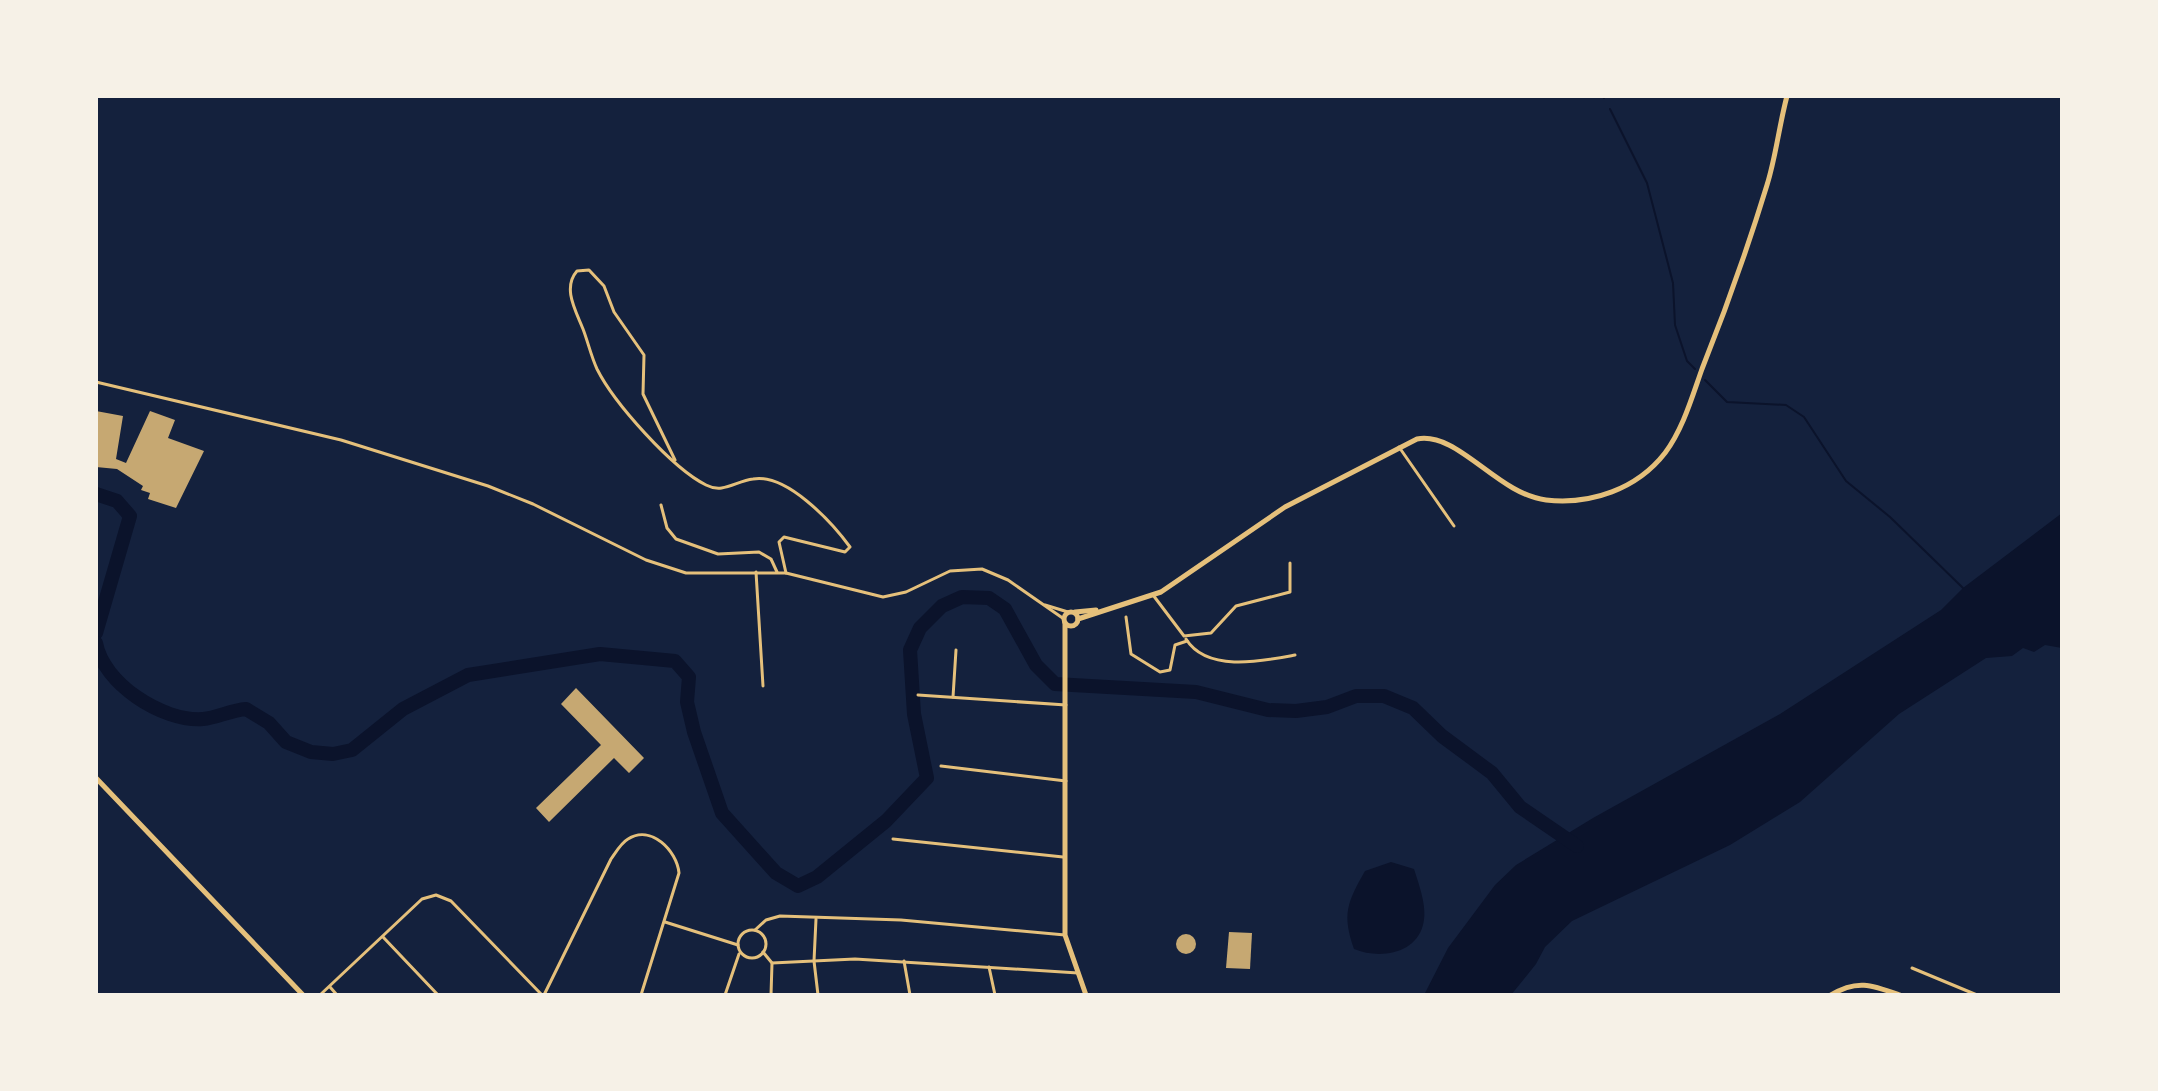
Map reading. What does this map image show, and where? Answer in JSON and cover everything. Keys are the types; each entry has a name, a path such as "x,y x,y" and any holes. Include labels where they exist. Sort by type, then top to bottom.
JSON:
{"main road":[{"path":"1064,621 1076,622 1105,609 1153,595 1188,576 1236,538 1285,507 1417,439 1435,439 1465,454 1506,487 1542,499 1595,497 1617,490 1646,472 1672,443 1708,356 1768,184 1787,96"},
{"path":"1084,993 1065,935 1068,655 1064,621 1071,612 1105,609"},
{"path":"1071,612 1076,622"},
{"path":"1067,642 1076,622"},
{"path":"96,778 303,995"},
{"path":"1831,995 1847,985 1865,982 1900,995"}],"street":[{"path":"675,460 643,394 644,355 614,312 601,281 589,270 577,271 570,283 571,298 599,372 630,417 675,460 700,482 715,489 754,478 781,483 800,495 850,547 845,552 784,537 779,542 786,573"},
{"path":"96,382 341,440 488,486 670,569 721,576 786,573 883,597 906,592 950,571 982,569 1001,575 1064,621"},
{"path":"1399,447 1454,526"},
{"path":"661,505 667,528 676,539 718,554 759,552 771,559 777,572"},
{"path":"1184,636 1211,633 1241,604 1288,593 1290,563"},
{"path":"756,572 763,686"},
{"path":"1153,595 1187,641 1200,652 1230,661 1264,661 1295,655"},
{"path":"1040,603 1071,612"},
{"path":"1126,617 1131,654 1160,672 1170,670 1175,645 1187,641"},
{"path":"953,697 956,650"},
{"path":"918,695 1066,705"},
{"path":"941,766 1066,781"},
{"path":"320,995 422,899 431,895 444,896 543,995 611,859 626,839 648,836 667,846 678,865 665,922 641,995"},
{"path":"893,839 1067,858"},
{"path":"763,952 752,958 741,952 738,945 743,933 780,916 901,920 1065,935"},
{"path":"817,917 814,961 818,995"},
{"path":"665,922 738,945"},
{"path":"755,930 765,939 763,952 772,963 771,995"},
{"path":"383,937 438,995"},
{"path":"725,995 741,952"},
{"path":"904,961 910,995"},
{"path":"772,963 904,961 1078,973"},
{"path":"989,967 995,995"},
{"path":"1912,968 1977,995"},
{"path":"330,987 337,995"}],"water":[{"path":"2062,513 2062,648 2045,645 2034,652 2023,648 2012,656 1986,658 1899,714 1800,802 1730,845 1572,921 1545,947 1536,964 1511,995 1424,995 1448,948 1495,885 1516,865 1593,818 1780,714 1941,610 1963,588"},
{"path":"1391,862 1414,869 1424,904 1419,935 1412,943 1394,952 1374,954 1354,949 1347,917 1354,892 1365,871"}],"building":[{"path":"96,411 123,416 116,459 126,463 150,411 175,420 168,438 204,451 176,508 148,499 150,493 141,490 143,486 117,469 96,467"},
{"path":"576,688 644,758 629,773 614,758 549,822 536,808 601,745 561,704"},
{"path":"1229,932 1252,933 1250,969 1226,968"},
{"path":"1186,934 1193,937 1196,944 1193,951 1186,954 1179,951 1176,944 1179,937"}],"waterway":[{"path":"1610,109 1647,183 1673,283 1675,325 1687,361 1695,369"},
{"path":"1705,380 1727,402 1786,405 1804,417 1846,481 1890,517 1963,588"},
{"path":"96,494 117,501 130,516 96,633"},
{"path":"96,643 110,672 122,685 153,707 170,714 203,719 246,709 269,723 286,742 311,752 333,754 352,750 403,709 468,675 600,654 675,661 689,677 687,702 694,732 722,813 776,873 798,886 817,877 886,821 927,778 914,714 910,650 920,628 942,606 962,597 989,598 1005,609 1036,665 1055,684 1196,692 1268,710 1296,711 1327,707 1356,696 1384,696 1413,708 1442,736 1492,773 1520,807 1577,846"}]}
